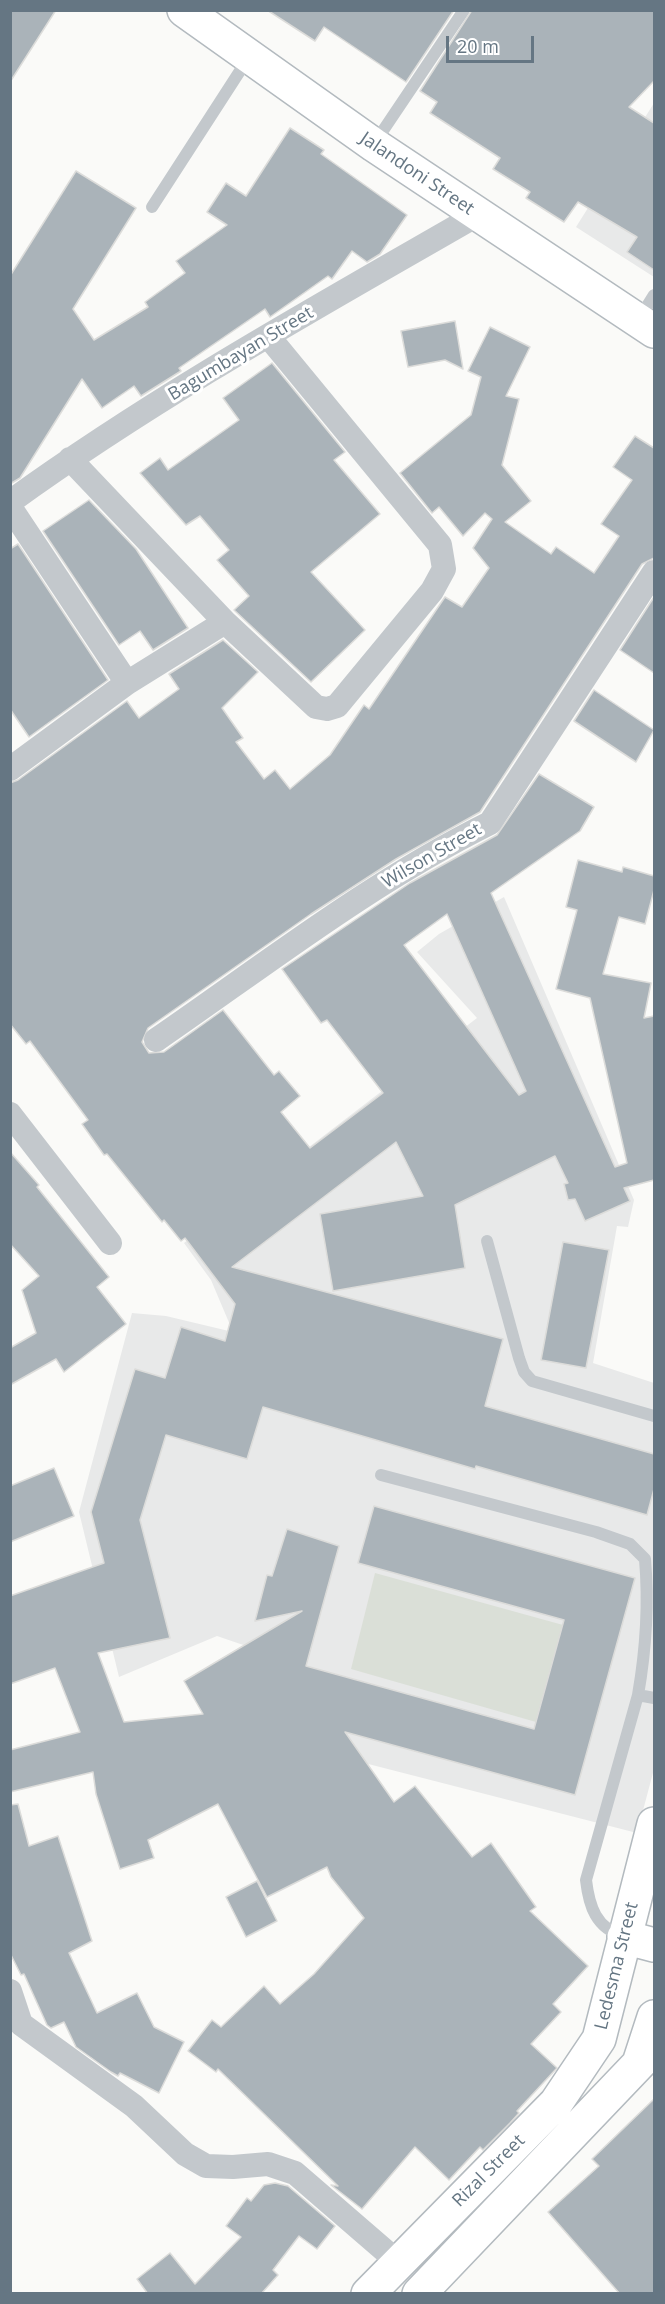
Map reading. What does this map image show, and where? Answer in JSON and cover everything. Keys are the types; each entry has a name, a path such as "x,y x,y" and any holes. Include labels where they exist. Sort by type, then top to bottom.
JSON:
{"main road":[{"name":"Jalandoni Street","path":"184,10 477,215 649,316"},
{"name":"Ledesma Street","path":"599,2039 639,1941 654,1824"},
{"path":"599,2039 647,2054 654,2017"},
{"name":"Rizal Street","path":"368,2294 556,2103 599,2039"},
{"name":"Rizal Street","path":"422,2292 647,2054"}],"street":[{"name":"Bagumbayan Street","path":"10,502 70,459 268,336 477,215"},
{"path":"70,459 225,622 316,706 327,709 337,706 432,591 444,568 440,545 268,336"},
{"path":"10,507 127,683"},
{"name":"Wilson Street","path":"156,1040 384,883 451,842 490,823 654,572"},
{"path":"10,769 127,683 225,622"},
{"path":"10,1114 110,1243"},
{"path":"10,1991 21,2024 134,2106 185,2154 206,2166 233,2167 268,2164 295,2173 398,2262"}],"lane":[{"path":"374,145 464,10"},
{"path":"152,207 250,57"},
{"path":"487,1241 519,1358 532,1381 654,1416"},
{"path":"381,1475 630,1544 645,1560 649,1604 646,1651 638,1695 586,1880 589,1907 612,1934 639,1941"},
{"path":"638,1695 654,1698"}],"shaded area":[{"path":"654,103 654,277 576,227"},
{"path":"504,897 634,1200 628,1227 617,1226 593,1363 654,1383 654,1769 637,1833 306,1748 255,1649 217,1636 119,1677 79,1512 132,1313 166,1316 233,1332 211,1280 184,1243 477,1018 417,952 439,934"},
{"path":"375,1573 563,1625 536,1722 351,1669"}],"building":[{"path":"10,10 56,10 10,82"},
{"path":"267,10 454,10 406,82 324,27 315,41"},
{"path":"472,10 654,10 654,81 629,107 654,123 654,270 627,252 637,237 578,202 564,222 526,198 530,192 493,169 500,158 430,113 437,102 420,91"},
{"path":"290,128 324,150 321,154 407,215 380,254 367,262 352,251 332,279 328,276 270,317 265,309 179,368 181,371 141,396 134,386 102,408 82,379 20,478 10,484 10,276 76,171 136,208 73,309 94,340 148,307 145,302 185,273 176,261 227,225 207,212 226,183 246,196"},
{"path":"455,321 463,369 445,360 408,367 401,331"},
{"path":"490,327 530,347 506,396 519,399 502,465 531,501 505,522 551,554 556,547 594,573 619,536 601,524 632,480 613,467 635,436 654,448 654,558 642,564 480,812 396,859 311,914 148,1028 142,1042 149,1053 164,1052 223,1010 274,1075 279,1071 300,1096 281,1112 310,1148 383,1093 327,1020 321,1023 282,969 410,883 497,835 539,774 594,807 580,831 491,893 615,1167 627,1163 590,998 556,989 577,910 566,907 578,860 622,872 623,867 654,876 654,890 645,924 619,917 603,974 651,983 644,1018 654,1016 654,1180 624,1188 630,1201 585,1221 575,1199 568,1200 564,1184 568,1183 555,1156 455,1205 465,1268 333,1291 320,1214 423,1196 396,1142 232,1267 503,1339 485,1406 654,1454 654,1489 647,1515 476,1466 475,1469 263,1407 247,1459 166,1435 140,1520 170,1638 98,1653 124,1722 203,1714 184,1681 302,1611 255,1621 267,1575 272,1576 287,1529 339,1546 306,1666 534,1729 564,1620 358,1563 374,1506 635,1578 575,1795 345,1732 394,1802 415,1786 472,1857 491,1843 536,1907 530,1911 588,1966 553,2004 561,2012 531,2044 557,2068 517,2111 519,2113 510,2123 483,2150 480,2147 449,2180 415,2147 362,2209 331,2185 338,2186 218,2069 216,2072 188,2051 212,2020 221,2027 264,1986 280,2004 314,1974 364,1918 331,1877 327,1867 267,1897 218,1804 148,1840 154,1858 120,1869 96,1794 93,1772 10,1792 10,1750 80,1732 55,1668 10,1684 10,1596 104,1563 91,1512 135,1369 165,1378 181,1327 225,1341 235,1304 185,1238 181,1241 164,1220 162,1222 107,1154 104,1155 82,1124 88,1120 30,1041 26,1044 10,1024 10,783 18,780 127,701 139,718 179,689 169,674 223,640 258,672 222,708 243,738 236,742 264,779 275,770 290,789 330,755 364,705 369,709 445,597 462,607 489,568 473,548 492,519 485,513 463,536 439,507 432,513 400,473 471,415 481,377 468,371","holes":["447,914 526,1091 519,1095 404,945"]},
{"path":"272,363 345,452 334,460 380,514 311,572 365,630 311,682 234,610 249,596 217,560 229,550 200,516 186,525 140,473 160,458 168,470 239,420 223,398"},
{"path":"89,500 136,549 188,628 153,650 140,631 119,645 43,531"},
{"path":"18,544 108,680 29,737 10,709 10,549"},
{"path":"654,597 654,673 620,650"},
{"path":"594,690 654,730 636,762 574,721"},
{"path":"10,1152 39,1185 37,1187 109,1277 97,1287 126,1324 64,1372 56,1359 10,1385 10,1348 36,1333 22,1290 39,1276 10,1244"},
{"path":"563,1242 609,1250 586,1368 541,1360"},
{"path":"54,1468 74,1516 10,1542 10,1486"},
{"path":"18,1804 29,1846 58,1836 92,1941 69,1953 97,2013 137,1993 154,2027 184,2042 159,2093 120,2073 118,2076 76,2047 64,2022 51,2028 47,2025 24,1974 21,1975 10,1953 10,1805"},
{"path":"257,1881 277,1921 246,1937 226,1897"},
{"path":"654,2099 654,2294 620,2294 548,2212 599,2166 592,2159"},
{"path":"275,2183 288,2186 335,2226 317,2249 299,2236 273,2270 278,2275 261,2294 148,2294 137,2279 170,2253 195,2284 241,2237 226,2226 247,2198 251,2201 264,2185"}]}
